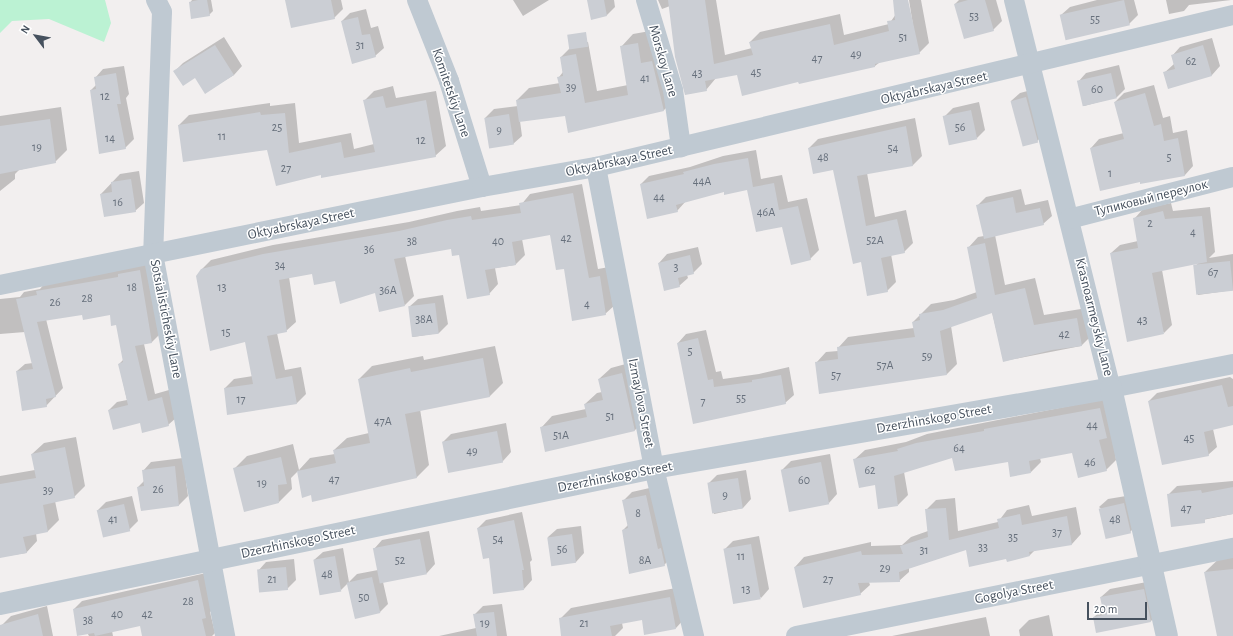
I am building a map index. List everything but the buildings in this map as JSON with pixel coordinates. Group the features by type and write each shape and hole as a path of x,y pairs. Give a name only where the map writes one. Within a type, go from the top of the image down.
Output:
{"street":[{"name":"Sotsialisticheskiy Lane","path":"156,0 162,12 153,254 225,636"},
{"name":"Komitetskiy Lane","path":"417,0 449,81 482,187"},
{"name":"Morskoy Lane","path":"646,0 673,90 681,147"},
{"name":"Krasnoarmeyskiy Lane","path":"1014,0 1111,388 1167,636"},
{"name":"Oktyabrskaya Street","path":"0,285 482,187 596,167 1031,65 1233,15"},
{"name":"Izmaylova Street","path":"596,167 654,468 694,636"},
{"name":"Тупиковый переулок","path":"1069,219 1233,177"},
{"name":"Dzerzhinskogo Street","path":"0,604 654,468 1111,388 1233,364"},
{"name":"Gogolya Street","path":"796,636 1233,548"}],"green space":[{"path":"0,0 105,0 111,23 104,42 49,19 12,21 0,33"}]}
